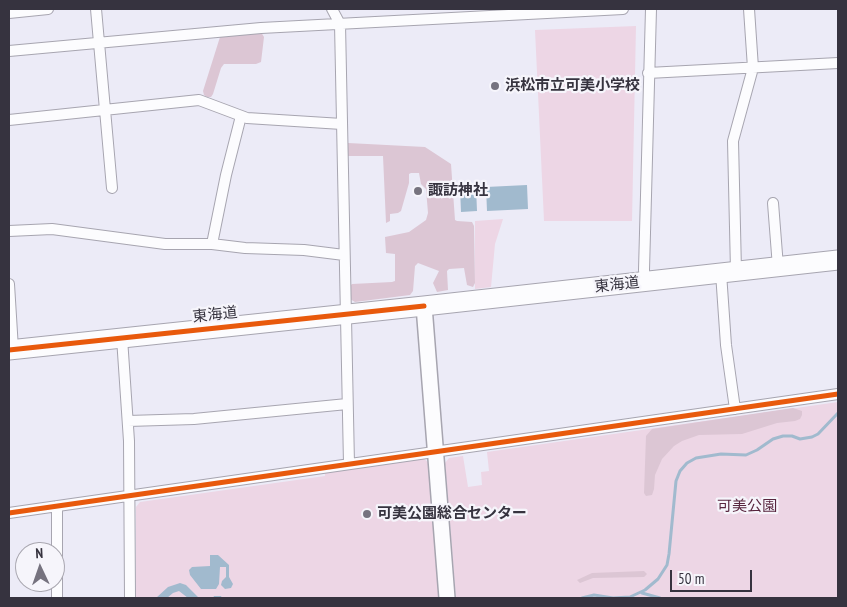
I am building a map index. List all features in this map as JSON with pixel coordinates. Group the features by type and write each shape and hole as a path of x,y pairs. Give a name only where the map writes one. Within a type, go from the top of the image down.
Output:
{"highway":[{"name":"東海道","path":"11,349 838,260"}],"street":[{"path":"9,12 48,9"},
{"path":"96,9 112,188"},
{"path":"332,9 340,24 349,464"},
{"path":"397,9 398,20"},
{"path":"9,52 254,28 623,9"},
{"path":"645,282 648,73 651,9"},
{"path":"735,409 726,345 728,272 733,141 753,68 749,9"},
{"path":"648,73 838,63"},
{"path":"9,120 199,100 246,118 342,124"},
{"path":"212,244 241,116"},
{"path":"773,203 778,267"},
{"path":"9,230 52,229 165,244 212,244 250,248 304,250 344,255"},
{"path":"9,284 11,349"},
{"path":"424,306 446,598"},
{"path":"122,338 128,421 130,598"},
{"path":"9,513 838,394"},
{"path":"128,421 194,419 347,404"},
{"path":"57,506 57,598"}],"green space":[{"path":"636,26 632,221 544,221 535,30"},
{"path":"503,219 495,244 491,287 475,289 475,221"},
{"name":"可美公園","path":"838,402 838,598 456,598 445,463 449,458 463,456 468,487 482,485 481,472 489,471 487,452"},
{"path":"423,458 429,463 440,598 136,598 136,507 140,502 325,476 325,472"}],"shaded area":[{"path":"261,32 264,37 261,62 256,64 224,64 213,94 211,97 204,95 203,91 220,37"},
{"path":"348,143 425,147 451,164 455,220 472,222 474,226 475,283 473,287 467,285 464,268 449,269 447,271 448,290 437,292 433,283 439,271 418,263 415,266 413,291 410,295 355,302 350,299 350,286 352,284 395,281 395,254 386,253 385,237 409,232 426,220 428,213 426,189 421,184 419,173 411,173 409,174 409,183 401,211 390,214 390,221 386,223 383,156 348,156"},
{"path":"793,408 802,411 800,419 777,423 742,434 699,435 682,441 674,446 662,459 655,475 652,495 646,496 644,493 646,436 652,429"},
{"path":"644,571 647,574 644,577 593,578 580,583 577,580 592,573"}],"water":[{"path":"527,185 528,209 487,211 486,187"},
{"path":"476,187 477,211 461,212 460,188"},
{"path":"210,555 218,555 229,565 229,577 233,584 231,588 225,589 221,585 226,577 226,567 220,567 219,584 216,589 201,589 190,575 189,570 192,567 210,566"},
{"path":"180,583 186,585 198,597 213,598 188,598 179,591 167,598 156,598 168,587"},
{"path":"214,596 221,596 222,598 213,598"}],"waterway":[{"path":"582,598 594,595 613,598 630,597 645,590 658,579 667,565 676,481 680,471 687,463 696,458 721,454 746,455 773,439 783,436 792,436 800,439 812,437 818,434 838,413"},
{"path":"642,593 660,598"}],"cycle path":[{"path":"9,350 424,306"},
{"path":"9,513 838,394"}],"place":[{"name":"浜松市立可美小学校","path":"495,86"},
{"name":"諏訪神社","path":"418,191"},
{"name":"可美公園総合センター","path":"367,514"}]}
